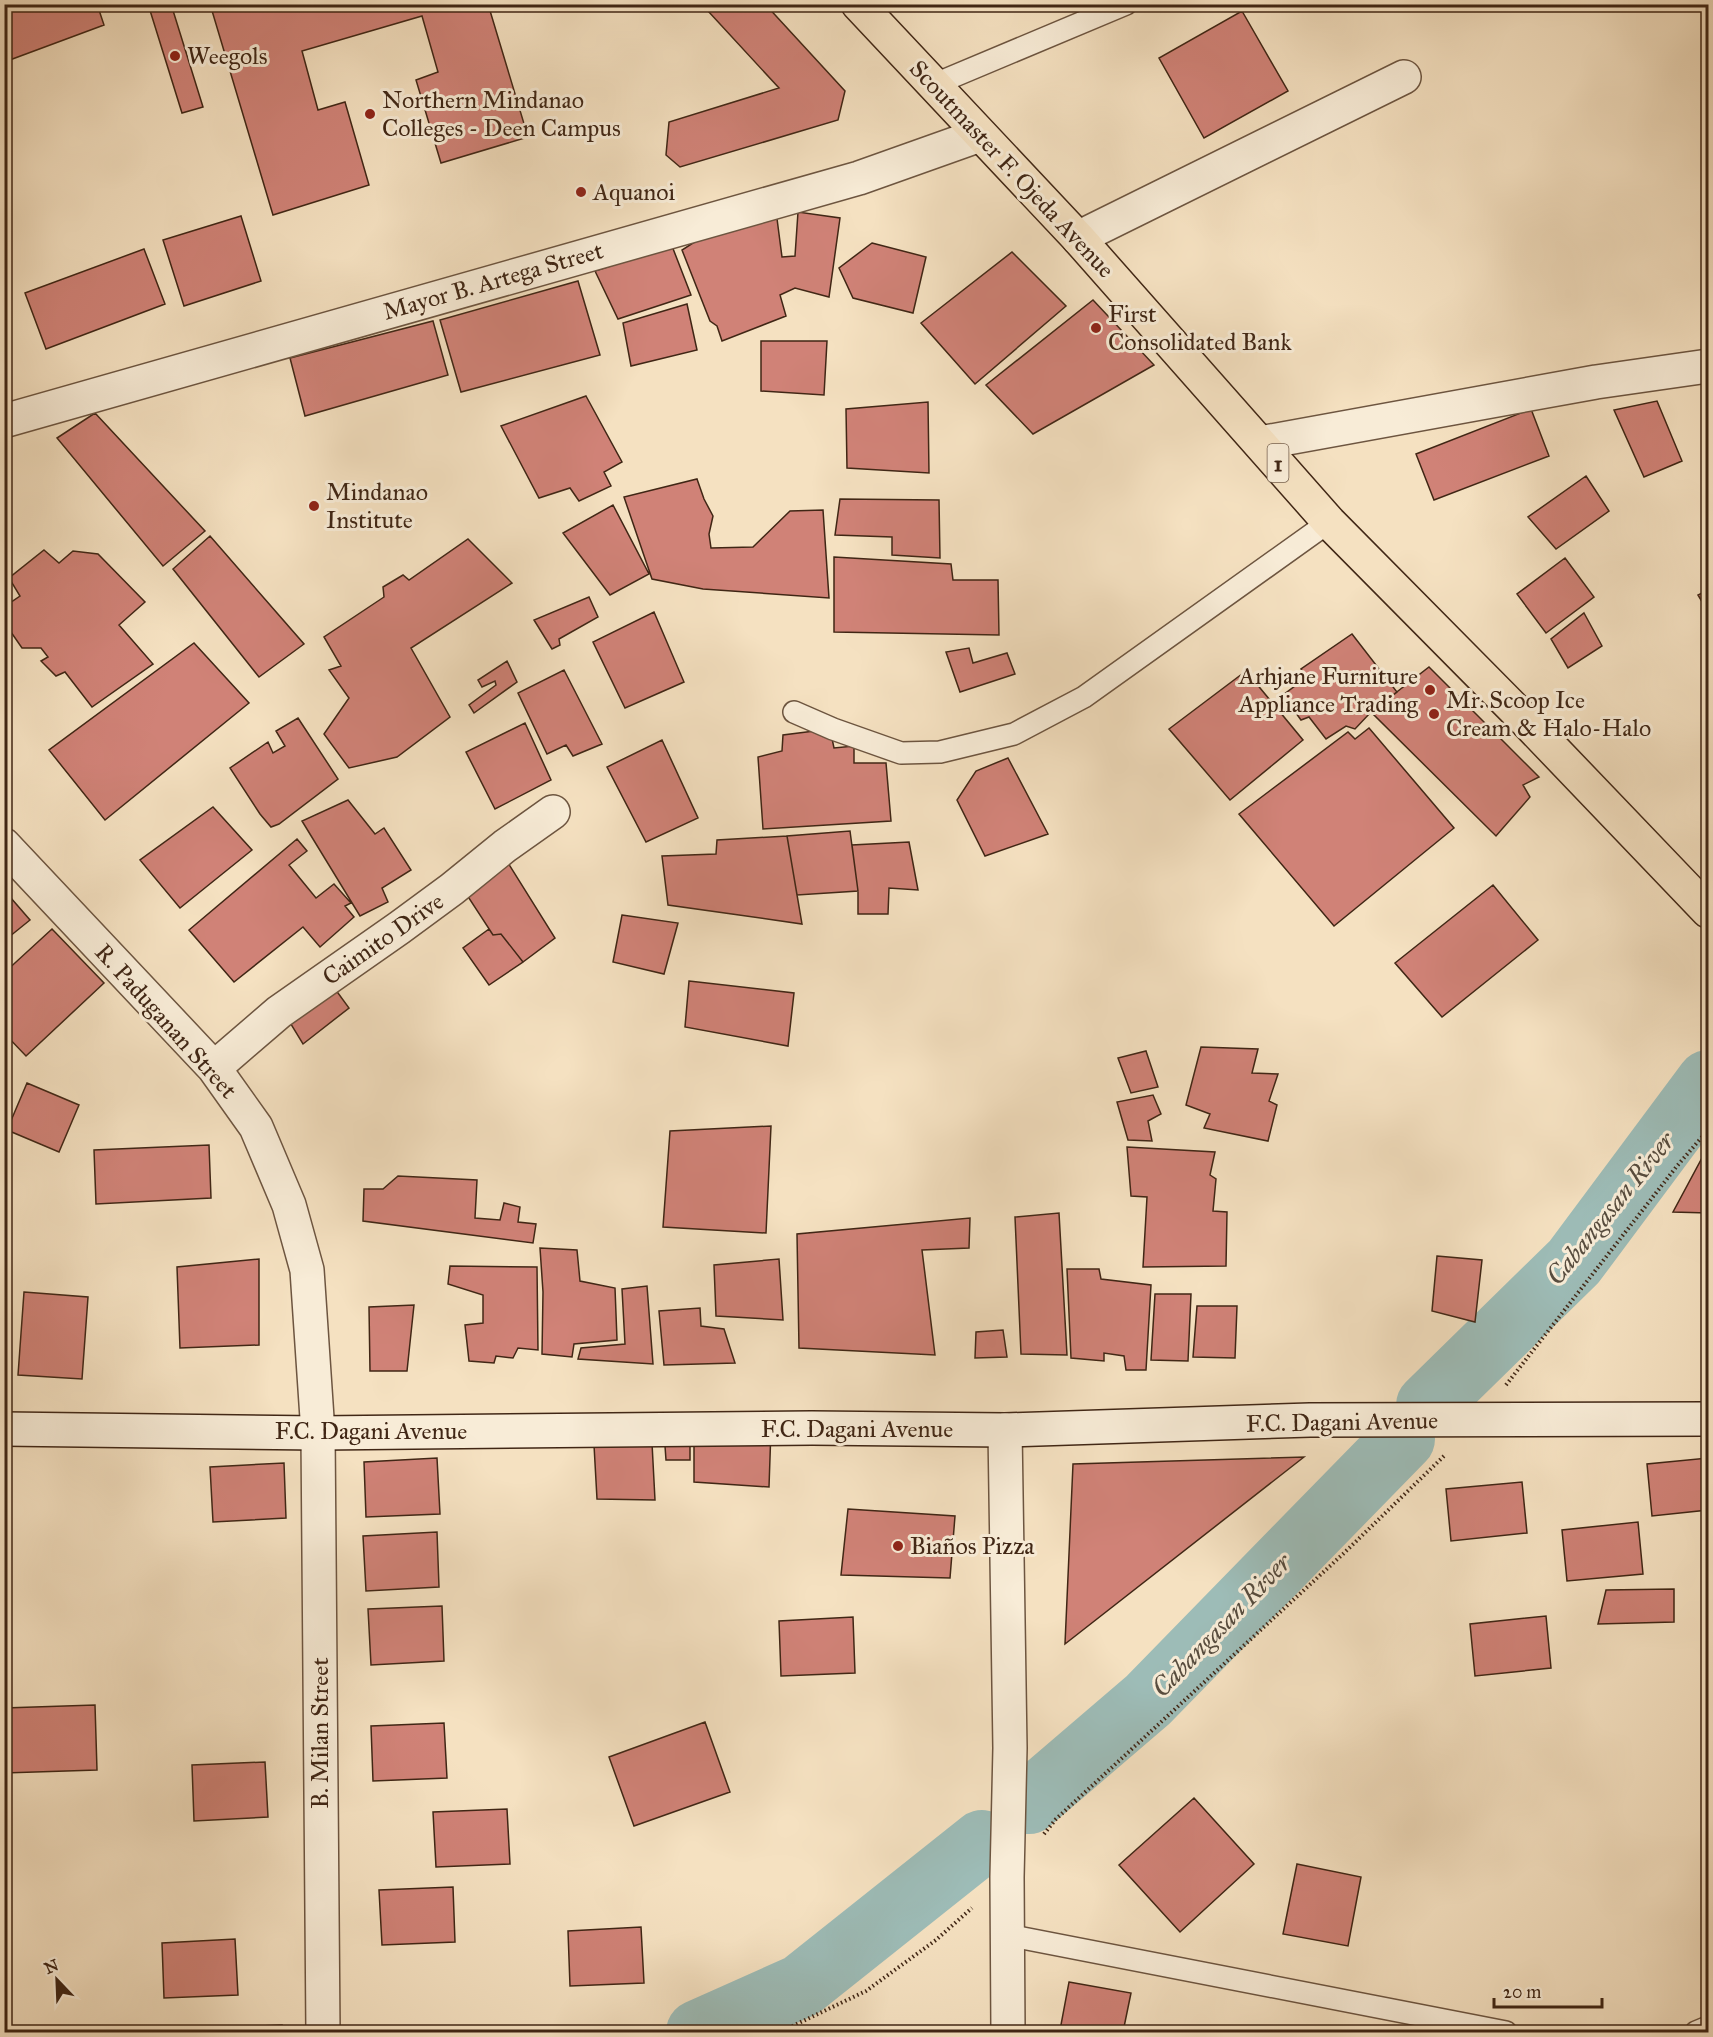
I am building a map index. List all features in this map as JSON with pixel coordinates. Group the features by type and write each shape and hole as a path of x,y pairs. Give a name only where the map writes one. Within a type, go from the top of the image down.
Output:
{"highway":[{"name":"Scoutmaster F. Ojeda Avenue","path":"858,4 1078,238 1329,522 1528,723 1708,911"}],"street":[{"path":"1078,238 1404,77"},
{"name":"Mayor B. Artega Street","path":"4,421 859,178 980,135"},
{"path":"1260,443 1596,382 1708,366"},
{"name":"Caimito Drive","path":"214,1068 279,1012 443,896 505,846 553,812"},
{"name":"R. Paduganan Street","path":"4,845 214,1068 256,1127 289,1204 307,1270 318,1432"},
{"name":"F.C. Dagani Avenue","path":"4,1429 318,1432 812,1428 1005,1430 1310,1420 1708,1419"},
{"path":"1005,1430 1010,1748 1007,1877 1008,2032"},
{"name":"B. Milan Street","path":"318,1432 323,2032"}],"lane":[{"path":"933,85 1126,4"},
{"path":"794,712 833,729 901,753 940,752 1014,734 1084,697 1329,522"},
{"path":"1007,1935 1506,2032"},
{"path":"1696,2032 1708,2027"}],"path":[{"path":"1042,1836 1065,1811 1343,1554 1478,1421 1662,1185 1708,1130"},
{"path":"780,2032 866,1991 936,1940 1007,1877"}],"building":[{"path":"4,4 97,4 104,25 7,61 4,55"},
{"name":"Weegols","path":"148,4 171,4 203,107 182,113"},
{"path":"210,4 488,4 528,137 441,163 416,80 438,72 422,16 302,51 318,110 345,102 369,185 273,215"},
{"path":"723,4 765,4 845,91 838,120 680,167 666,155 669,122 779,88 708,11"},
{"path":"1242,11 1288,91 1204,138 1159,58"},
{"path":"776,211 782,257 795,256 798,212 840,218 829,297 795,288 780,295 786,316 722,341 717,326 710,321 682,250 707,234"},
{"path":"241,216 261,281 184,306 163,240"},
{"path":"872,243 926,257 913,313 853,298 839,268"},
{"path":"672,246 691,295 618,319 595,271"},
{"path":"144,249 165,304 46,349 25,293"},
{"path":"1012,252 1066,306 975,384 921,323"},
{"path":"578,281 600,355 461,392 440,320"},
{"path":"1093,300 1154,365 1033,434 986,385"},
{"path":"687,304 697,350 631,366 623,323"},
{"path":"433,321 448,375 305,416 290,358"},
{"path":"761,341 827,341 824,395 761,391"},
{"path":"586,396 622,462 604,472 611,486 579,501 570,488 539,498 501,426"},
{"path":"1657,401 1682,461 1644,477 1614,410"},
{"path":"928,402 929,473 847,468 846,409"},
{"path":"1531,409 1549,456 1434,500 1416,454"},
{"path":"95,413 205,531 163,566 57,438"},
{"path":"1586,476 1609,511 1556,549 1528,517"},
{"path":"697,479 713,516 709,534 711,548 753,547 790,511 823,510 829,598 703,589 652,579 624,497"},
{"path":"840,499 939,500 940,558 892,555 892,537 835,535"},
{"path":"613,505 649,574 610,595 563,533"},
{"path":"210,536 304,644 259,677 173,569"},
{"path":"468,539 512,583 411,648 450,717 397,757 349,768 324,734 349,698 329,670 341,666 324,637 384,597 383,587 403,575 409,580"},
{"path":"44,550 59,563 73,551 98,554 145,602 119,625 153,664 92,707 65,672 56,676 41,661 48,657 41,648 22,648 4,622 4,607 20,596 9,578"},
{"path":"834,557 951,564 953,580 998,580 999,635 834,632"},
{"path":"1565,558 1594,597 1546,633 1517,594"},
{"path":"1708,590 1708,612 1698,595"},
{"path":"589,597 598,617 559,639 560,645 552,649 534,620"},
{"path":"654,612 684,682 625,708 593,642"},
{"path":"1584,613 1602,646 1568,668 1551,639"},
{"path":"1352,634 1397,692 1371,712 1355,729 1346,726 1326,739 1309,717 1301,720 1283,695 1307,677 1301,669"},
{"path":"194,643 249,703 105,820 49,750"},
{"path":"969,648 973,663 1007,653 1015,674 960,692 946,652"},
{"path":"507,661 517,682 474,713 469,705 496,685 495,681 482,687 478,680"},
{"path":"1429,667 1539,777 1523,785 1530,797 1496,836 1371,712"},
{"path":"564,670 602,744 573,756 566,745 547,754 518,693"},
{"path":"1246,671 1303,740 1230,800 1169,729"},
{"path":"298,718 338,779 279,824 271,827 230,768 268,742 273,753 285,746 276,731"},
{"path":"525,723 551,780 495,809 466,752"},
{"path":"1369,728 1454,828 1334,926 1239,814 1348,732 1355,739"},
{"path":"830,729 834,748 854,746 854,763 886,763 891,821 763,829 758,757 782,751 783,735"},
{"path":"662,740 698,818 646,842 607,767"},
{"path":"1008,758 1048,834 985,856 957,800 976,771"},
{"path":"348,800 375,834 384,828 411,870 382,888 388,902 360,916 302,821"},
{"path":"213,807 252,850 180,908 140,860"},
{"path":"850,831 858,891 797,895 787,836"},
{"path":"787,836 802,924 668,905 662,856 716,854 717,840"},
{"path":"297,839 307,851 289,865 316,898 334,884 351,903 345,906 354,917 320,947 303,927 234,982 189,930"},
{"path":"909,842 918,890 889,888 888,914 858,914 858,891 852,845"},
{"path":"505,858 555,938 523,962 501,934 493,935 463,889"},
{"path":"1493,885 1538,940 1442,1017 1395,963"},
{"path":"4,890 30,920 4,941"},
{"path":"622,915 678,923 664,974 613,962"},
{"path":"52,929 104,983 26,1056 4,1033 4,973"},
{"path":"489,929 493,935 501,934 523,962 489,985 463,948"},
{"path":"689,981 794,993 788,1046 685,1027"},
{"path":"330,982 349,1008 303,1044 286,1016"},
{"path":"1201,1047 1258,1049 1252,1073 1278,1074 1269,1101 1277,1105 1268,1141 1204,1128 1210,1114 1186,1105"},
{"path":"1146,1051 1158,1087 1131,1093 1118,1058"},
{"path":"27,1083 79,1105 59,1152 7,1130"},
{"path":"1153,1095 1161,1114 1148,1121 1152,1141 1128,1140 1117,1102"},
{"path":"771,1126 766,1233 663,1227 670,1131"},
{"path":"209,1145 211,1198 96,1204 94,1150"},
{"path":"1127,1147 1215,1152 1210,1175 1216,1179 1213,1211 1227,1212 1226,1266 1143,1267 1147,1197 1131,1196"},
{"path":"1702,1158 1708,1163 1708,1213 1673,1212"},
{"path":"398,1176 477,1180 475,1218 500,1220 504,1203 520,1207 518,1222 536,1224 533,1243 363,1221 364,1189 383,1189"},
{"path":"1059,1213 1067,1355 1021,1354 1015,1217"},
{"path":"970,1218 969,1248 922,1250 935,1355 799,1348 797,1234"},
{"path":"540,1248 577,1250 580,1281 615,1288 617,1340 574,1344 572,1357 542,1354 543,1292"},
{"path":"1437,1256 1482,1260 1475,1322 1432,1311"},
{"path":"259,1259 259,1345 180,1348 177,1267"},
{"path":"779,1259 783,1320 716,1316 714,1265"},
{"path":"450,1266 537,1267 538,1350 518,1348 513,1358 496,1356 494,1363 469,1361 465,1325 483,1323 483,1295 448,1284"},
{"path":"1067,1269 1099,1269 1101,1279 1151,1285 1146,1370 1126,1370 1124,1356 1104,1353 1104,1361 1071,1358"},
{"path":"647,1286 653,1364 578,1359 581,1348 625,1344 622,1289"},
{"path":"24,1292 88,1297 82,1379 18,1375"},
{"path":"1155,1294 1191,1294 1188,1361 1151,1360"},
{"path":"414,1305 407,1371 370,1371 369,1307"},
{"path":"1197,1306 1237,1306 1235,1358 1193,1357"},
{"path":"700,1308 701,1326 724,1329 735,1363 664,1365 659,1311"},
{"path":"1003,1330 1007,1357 975,1358 976,1332"},
{"path":"771,1429 769,1487 694,1482 694,1431"},
{"path":"664,1432 690,1432 690,1460 666,1460"},
{"path":"652,1443 655,1500 597,1499 594,1445"},
{"path":"1304,1457 1065,1644 1073,1464"},
{"path":"437,1458 440,1514 366,1517 364,1462"},
{"path":"1708,1458 1708,1510 1652,1516 1647,1464"},
{"path":"284,1463 286,1518 213,1522 210,1467"},
{"path":"1522,1482 1527,1533 1451,1541 1446,1489"},
{"name":"Biaños Pizza","path":"848,1509 955,1516 950,1578 841,1575"},
{"path":"1638,1522 1643,1574 1567,1581 1562,1530"},
{"path":"437,1532 439,1587 366,1591 363,1536"},
{"path":"1674,1589 1674,1622 1598,1624 1606,1590"},
{"path":"442,1606 444,1661 371,1665 368,1609"},
{"path":"1546,1616 1551,1668 1475,1676 1470,1624"},
{"path":"853,1617 855,1673 781,1676 779,1621"},
{"path":"95,1705 97,1770 4,1773 4,1708"},
{"path":"705,1722 730,1792 634,1826 609,1757"},
{"path":"444,1723 447,1778 373,1781 371,1726"},
{"path":"265,1762 268,1817 194,1821 192,1765"},
{"path":"1194,1798 1254,1864 1180,1932 1119,1865"},
{"path":"507,1809 510,1864 436,1867 433,1812"},
{"path":"1297,1864 1361,1877 1348,1946 1283,1934"},
{"path":"453,1887 455,1942 382,1945 379,1890"},
{"path":"641,1927 644,1983 570,1986 568,1931"},
{"path":"235,1939 238,1995 164,1998 162,1943"},
{"path":"1069,1982 1131,1993 1123,2032 1060,2030"},
{"path":"282,2025 282,2032 208,2032 208,2028"}],"waterway":[{"name":"Cabangasan River","path":"1428,1405 1574,1262 1708,1082"},
{"name":"Cabangasan River","path":"1029,1802 1148,1700 1403,1439"},
{"name":"Cabangasan River","path":"698,2032 801,1986 982,1842"}],"place":[{"name":"Weegols","path":"175,56"},
{"name":"Northern Mindanao Colleges - Deen Campus","path":"370,114"},
{"name":"Aquanoi","path":"581,192"},
{"name":"First Consolidated Bank","path":"1096,328"},
{"name":"Mindanao Institute","path":"314,506"},
{"name":"Arhjane Furniture Appliance Trading","path":"1430,690"},
{"name":"Mr. Scoop Ice Cream & Halo-Halo","path":"1434,714"},
{"name":"Biaños Pizza","path":"898,1546"}]}
